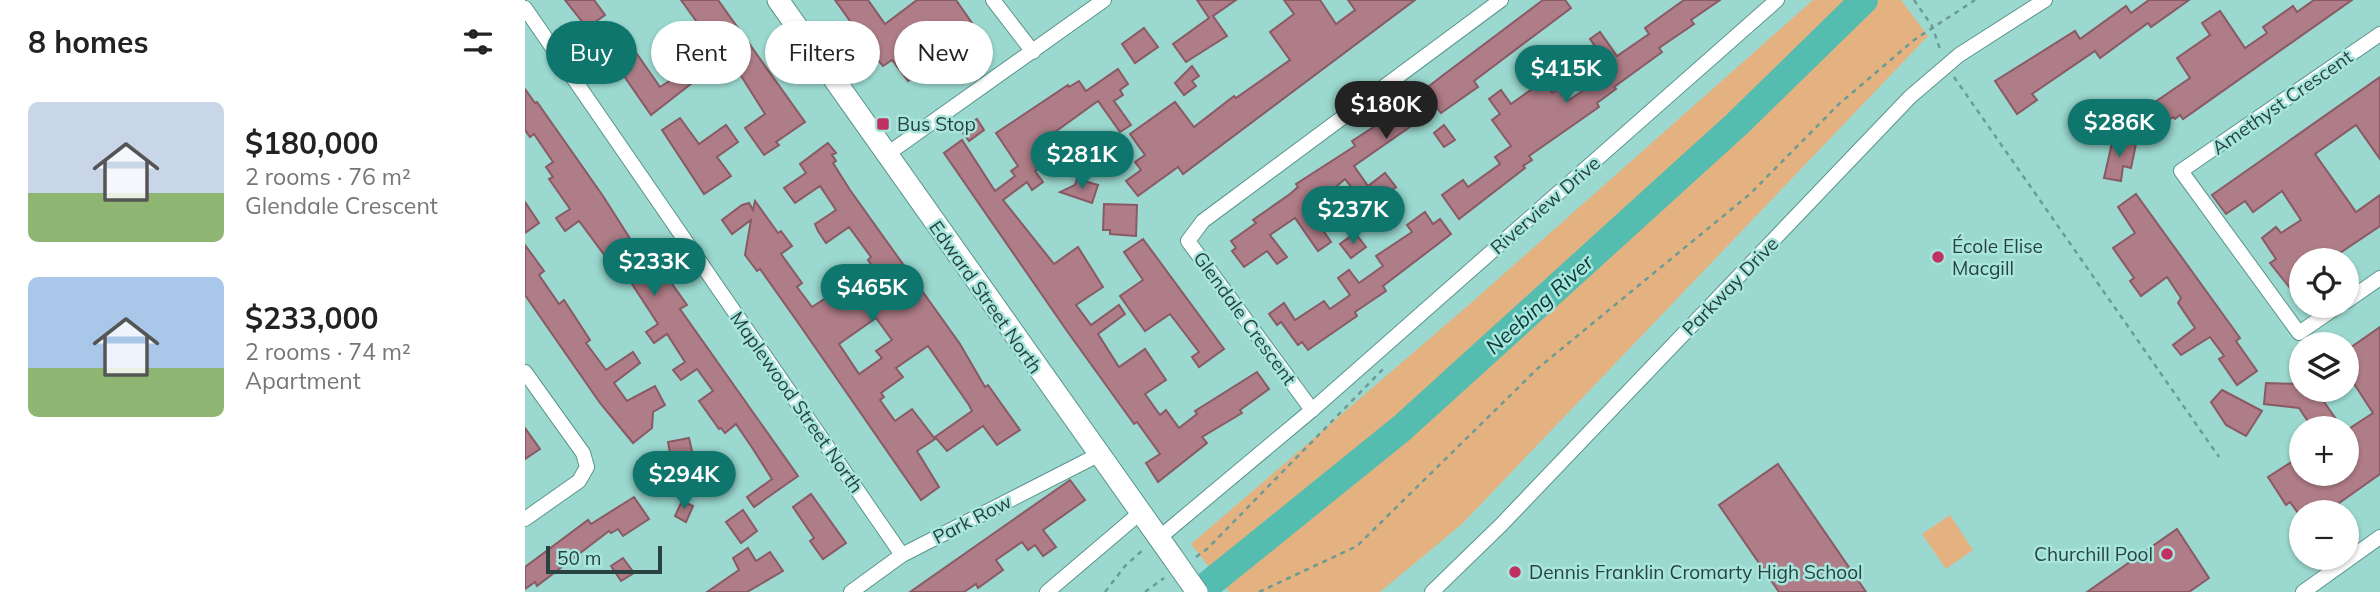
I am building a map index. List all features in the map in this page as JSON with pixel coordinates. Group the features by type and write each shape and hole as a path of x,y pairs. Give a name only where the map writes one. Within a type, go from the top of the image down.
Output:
{"main road":[{"name":"Edward Street North","path":"779,0 1098,455 1172,552 1196,592"}],"street":[{"path":"993,0 1033,51"},
{"path":"886,155 1104,0"},
{"name":"Glendale Crescent","path":"1312,410 1188,241 1203,221 1501,0"},
{"name":"Riverview Drive","path":"1172,552 1312,410 1777,0"},
{"name":"Parkway Drive","path":"1432,592 1501,525 1910,97 1946,65 2045,0"},
{"name":"Maplewood Street North","path":"525,8 902,555"},
{"name":"Amethyst Crescent","path":"2321,318 2299,333 2181,171 2380,34"},
{"path":"2359,293 2380,278"},
{"path":"525,372 583,453 587,467 579,481 525,519"},
{"name":"Park Row","path":"851,592 902,555 1098,455"},
{"path":"1047,592 1140,513"},
{"path":"2303,592 2380,537"}],"path":[{"path":"1914,0 1932,26 1946,65 2219,457"},
{"path":"1259,592 1357,546 1537,369 1750,194 1839,104 1932,26 1975,0"},
{"path":"1105,592 1125,566 1172,552 1207,550 1395,357"},
{"path":"1145,592 1165,578"}],"shaded area":[{"path":"1813,0 1901,0 1928,36 1462,524 1380,592 1229,592 1191,544 1472,302"},
{"path":"1950,515 1973,550 1946,569 1922,534"}],"building":[{"path":"565,0 594,0 605,15 597,21 582,21"},
{"path":"681,0 718,0 733,21 696,21"},
{"path":"835,0 868,0 885,24 917,0 956,0 971,21 894,21 894,63 892,60 883,66 880,62 880,21 850,21"},
{"path":"1197,0 1236,0 1213,16 1227,36 1186,62 1173,44 1209,18"},
{"path":"1284,0 1320,0 1336,24 1355,10 1348,0 1415,0 1183,174 1178,167 1138,196 1126,181 1141,170 1135,162 1145,155 1130,134 1175,102 1194,127 1234,96 1236,98 1290,60 1270,32 1294,14"},
{"path":"1543,0 1565,0 1571,8 1474,81 1478,87 1441,113 1437,108 1354,166 1368,186 1385,173 1396,187 1368,209 1345,179 1309,210 1331,242 1318,251 1295,218 1270,235 1287,257 1277,264 1267,251 1244,267 1232,251 1236,248 1231,241 1256,223 1253,220 1290,194 1298,187 1296,184 1355,146 1352,141 1426,93 1424,90"},
{"path":"1684,0 1720,0 1691,20 1694,24 1659,48 1662,52 1614,87 1616,89 1597,103 1599,107 1529,156 1532,160 1523,166 1525,168 1459,219 1442,195 1463,180 1468,187 1500,164 1495,157 1511,146 1492,120 1500,114 1489,99 1501,90 1511,104 1543,81 1552,93 1560,87 1569,100 1591,85 1585,77 1606,62 1590,39 1600,32 1617,56 1649,34 1645,28"},
{"path":"2149,0 2189,0 2151,27 2148,23 2100,58 2095,51 2032,94 2037,100 2017,114 1995,81 2075,31 2080,39 2126,6 2131,13"},
{"path":"2314,0 2352,0 2183,119 2180,115 2175,119 2173,117 2139,142 2122,118 2133,110 2136,115 2190,78 2177,58 2210,35 2202,23 2220,11 2245,48 2267,33 2263,27 2293,6 2297,12"},
{"path":"1144,28 1158,47 1135,63 1122,44"},
{"path":"751,46 765,66 765,84 778,84 805,122 776,142 779,145 764,155 745,128 765,114 746,84 751,84"},
{"path":"637,54 651,74 651,84 658,84 660,87 665,84 691,84 651,115 630,84 637,84"},
{"path":"1192,66 1199,76 1192,81 1196,86 1184,95 1175,83"},
{"path":"1118,69 1128,84 1120,90 1123,95 1114,101 1131,125 1120,132 1098,101 1055,132 1067,149 1035,171 1043,182 1032,190 1027,182 1003,200 1054,264 1078,247 1103,287 1076,305 1091,325 1119,305 1125,314 1098,334 1119,367 1145,349 1166,380 1145,394 1160,415 1166,410 1179,428 1197,414 1195,411 1257,372 1269,389 1240,410 1242,413 1202,437 1207,443 1158,482 1146,463 1160,454 1137,422 1134,424 1067,331 944,153 962,140 995,191 1015,176 1011,171 1018,166 996,133 1068,85 1069,87 1079,81 1086,91"},
{"path":"2380,77 2380,159 2356,125 2315,154 2356,212 2380,195 2380,226 2347,248 2289,248 2289,287 2270,263 2276,259 2262,238 2276,227 2281,233 2301,220 2282,191 2253,212 2245,201 2226,214 2212,195"},
{"path":"525,89 603,196 643,259 650,254 687,305 680,309 798,476 754,507 747,497 772,479 736,424 725,433 719,429 699,401 713,391 697,369 681,380 673,370 685,362 667,334 654,343 646,332 658,324 619,264 614,268 579,221 565,231 556,218 570,209 549,179 553,177 546,167 553,162 534,134 530,137 525,130"},
{"path":"680,118 699,144 726,125 738,142 717,157 731,176 704,194 662,130"},
{"path":"977,119 984,130 969,141 961,130"},
{"path":"1444,125 1455,140 1444,147 1434,133"},
{"path":"2113,139 2136,144 2131,168 2123,166 2121,181 2104,178"},
{"path":"828,143 836,153 832,155 836,161 833,163 850,190 960,344 985,387 988,385 1020,430 997,445 983,426 947,451 935,437 972,411 969,405 928,346 896,368 903,377 881,393 884,397 880,400 895,421 912,409 935,439 917,451 939,487 921,500 760,269 757,271 745,255 751,220 732,234 722,220 742,205 749,203 753,210 755,201 778,233 781,231 792,246 781,254 802,283 797,287 812,307 873,267 868,260 871,257 849,227 826,243 818,231 815,224 836,210 820,186 795,203 784,188 806,173 800,164","holes":["876,318 892,340 876,351 882,358 859,374 839,344"]},
{"path":"1077,179 1098,185 1092,203 1060,192 1075,185"},
{"path":"2136,194 2240,338 2236,341 2257,371 2237,385 2219,359 2224,356 2210,337 2181,355 2173,345 2195,328 2178,303 2181,298 2167,277 2141,296 2130,281 2134,278 2113,248 2135,233 2118,207"},
{"path":"525,202 539,223 525,233"},
{"path":"1104,204 1137,205 1136,236 1110,234 1110,230 1103,230"},
{"path":"1425,212 1433,224 1440,219 1451,234 1383,286 1386,291 1355,312 1357,316 1308,350 1302,342 1298,345 1281,322 1277,325 1269,314 1284,303 1295,320 1324,301 1330,309 1350,295 1338,278 1349,270 1359,283 1383,266 1376,256 1412,232 1407,225"},
{"path":"1355,233 1366,247 1351,258 1340,244"},
{"path":"1143,239 1224,349 1199,367 1192,357 1199,352 1170,314 1145,331 1120,296 1143,280 1124,252"},
{"path":"525,245 544,271 539,275 559,304 564,300 590,340 586,343 606,370 633,352 640,363 614,383 627,401 655,386 665,405 653,412 652,428 633,443 600,403 525,295"},
{"path":"2380,327 2380,474 2343,500 2289,500 2286,505 2268,477 2289,464 2289,486 2359,486 2359,422 2373,413 2359,391 2359,342"},
{"path":"2266,383 2289,384 2289,402 2324,402 2334,416 2304,416 2299,408 2264,404"},
{"path":"2222,390 2262,411 2246,436 2226,425 2211,402"},
{"path":"525,428 540,449 525,459"},
{"path":"689,438 694,460 672,464 668,442"},
{"path":"637,462 662,465 660,484 636,479"},
{"path":"1778,464 1866,592 1779,592 1719,505"},
{"path":"1070,480 1085,500 1043,530 1056,547 1043,556 1035,545 1028,550 1022,542 996,560 1003,570 978,588 976,584 964,592 910,592"},
{"path":"811,494 846,543 823,559 810,541 814,538 793,507"},
{"path":"634,497 649,519 623,536 618,529 611,533 609,531 537,586 535,582 525,589 525,567 588,520 591,524"},
{"path":"682,501 693,506 686,522 675,516"},
{"path":"743,510 757,531 741,543 726,522"},
{"name":"Churchill Pool","path":"2177,529 2209,578 2189,592 2087,592"},
{"path":"748,548 756,561 770,552 783,571 747,592 707,592 739,570 733,558"},
{"path":"623,558 634,573 621,581 611,566"}],"waterway":[{"name":"Neebing River","path":"1199,592 1402,428 1737,124 1864,0"}],"place":[{"name":"Bus Stop","path":"883,124"},
{"name":"École Elise Macgill","path":"1938,257"},
{"name":"Churchill Pool","path":"2167,554"},
{"name":"Dennis Franklin Cromarty High School","path":"1515,572"}]}
